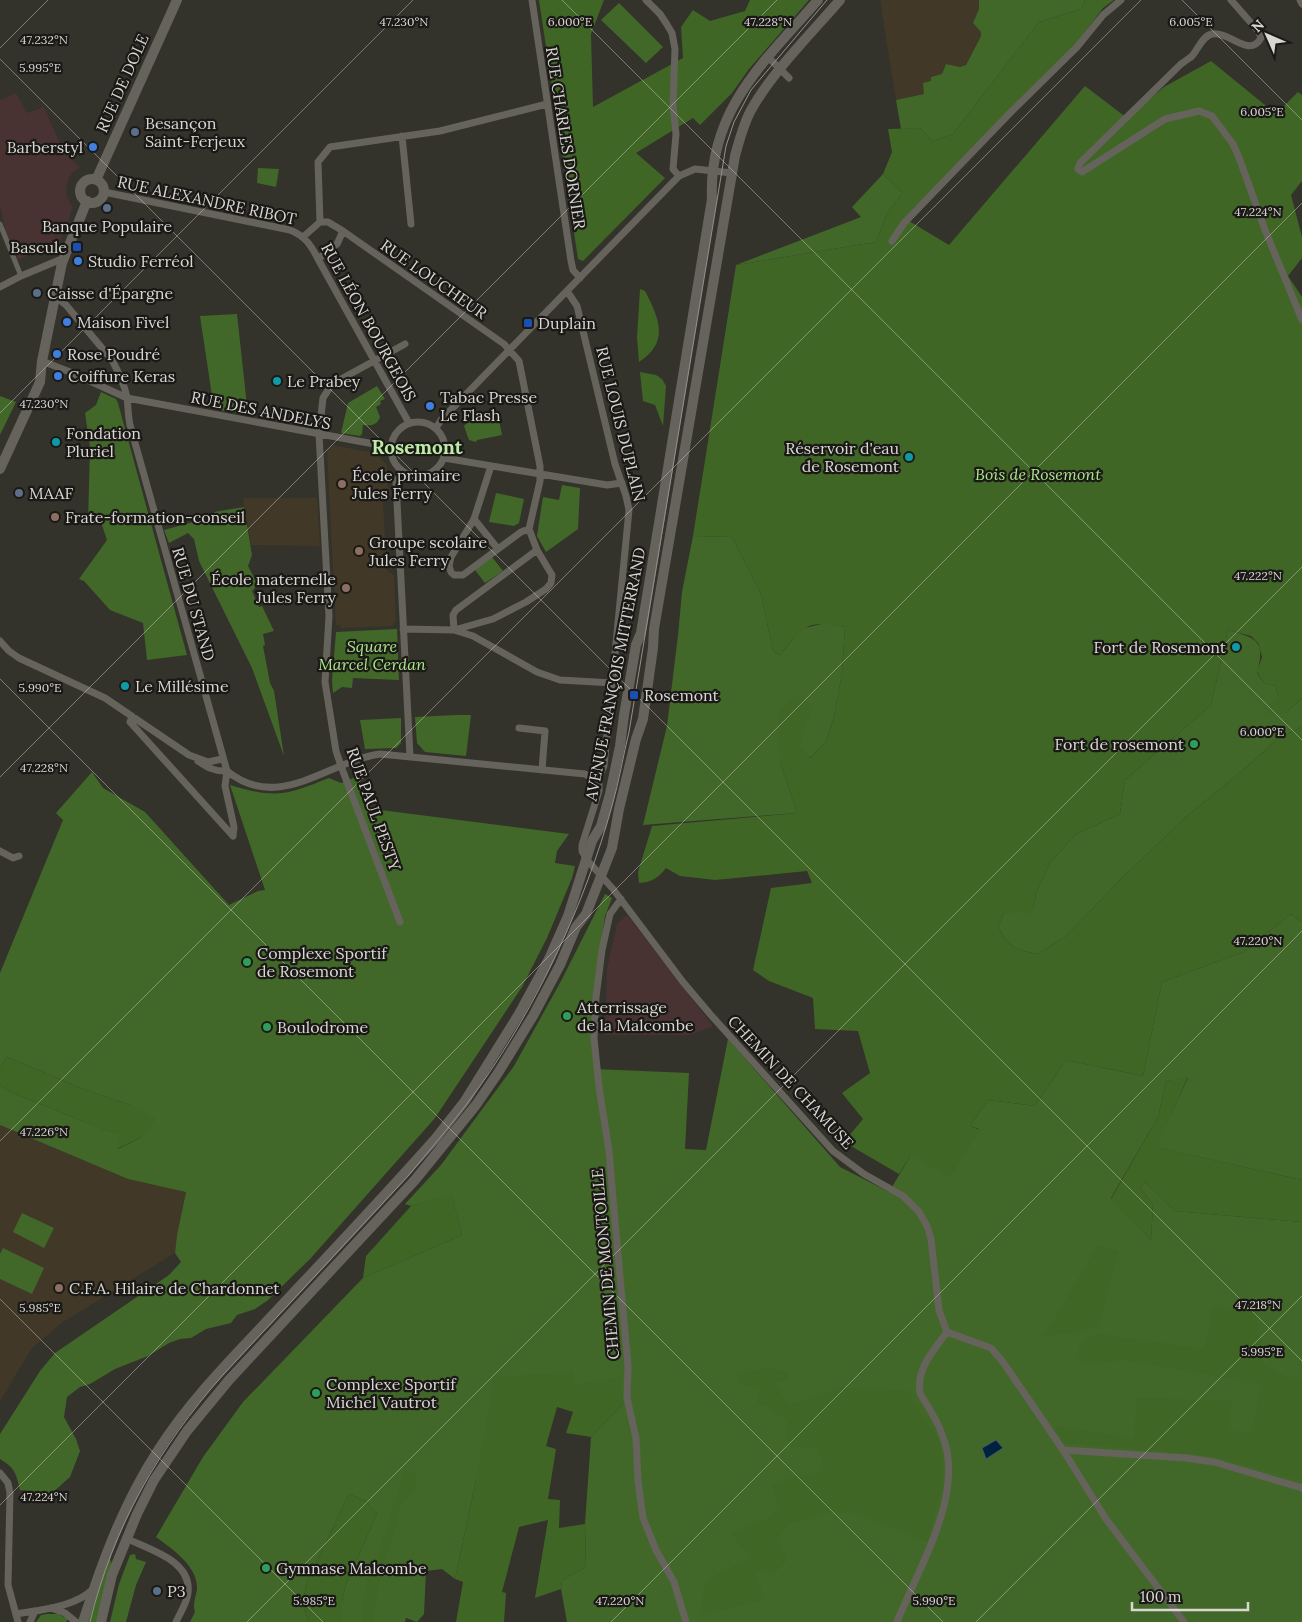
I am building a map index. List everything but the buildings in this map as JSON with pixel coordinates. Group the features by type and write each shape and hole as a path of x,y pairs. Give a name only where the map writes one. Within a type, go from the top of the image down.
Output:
{"main road":[{"name":"RUE DE DOLE","path":"96,180 177,0"},
{"name":"AVENUE FRANÇOIS MITTERRAND","path":"83,1622 110,1543 125,1508 157,1451 185,1412 219,1372 436,1138 469,1094 519,1014 549,959 568,916 592,841 600,826 610,794 620,746 636,645 641,633 712,198 712,170 724,124 733,104 747,82 818,0"},
{"name":"AVENUE FRANÇOIS MITTERRAND","path":"101,1622 112,1575 126,1538 154,1480 182,1438 228,1380 415,1180 476,1105 533,1016 560,964 576,927 586,914 612,848 623,792 643,719 654,628 735,156 744,125 761,94 780,68 840,0"},
{"path":"92,179 102,184 104,192 98,201 87,201 81,194 81,188 85,181 92,179"},
{"path":"0,456 33,386 42,361 64,258 87,201"},
{"path":"0,469 38,388 42,375 42,361"}],"street":[{"name":"RUE CHARLES DORNIER","path":"532,0 571,261 573,270 580,278"},
{"path":"646,0 666,23 672,33 675,48 673,105 676,134 673,169 679,176"},
{"path":"892,241 904,223 1009,114 1077,47 1103,15 1121,0"},
{"path":"1231,0 1259,32 1261,38 1259,42 1255,46 1248,47 1219,34 1213,34 1205,38 1192,56 1176,69 1093,150 1080,163 1078,169 1082,172 1165,119 1200,111 1212,116 1233,144 1265,230 1302,320"},
{"path":"1300,0 1302,4"},
{"path":"768,57 789,78"},
{"path":"303,237 320,222 318,162 319,158 330,147 440,131 547,104"},
{"path":"402,136 411,224"},
{"path":"436,428 441,420 679,176 695,170 732,173"},
{"name":"RUE ALEXANDRE RIBOT","path":"104,192 290,230 303,237"},
{"name":"RUE LOUCHEUR","path":"320,222 330,222 510,350"},
{"path":"0,224 20,276"},
{"path":"318,258 337,244 343,231"},
{"name":"RUE LÉON BOURGEOIS","path":"303,237 309,242 409,423"},
{"path":"0,287 20,276 64,258"},
{"name":"RUE LOUIS DUPLAIN","path":"567,291 577,306 628,510 604,766 597,781 599,791 582,845 582,851 587,860"},
{"name":"RUE DU STAND","path":"55,296 66,306 112,360 118,370 127,398 130,425 226,771 225,786 234,828 233,836 130,722 132,716"},
{"name":"RUE PAUL PESTY","path":"400,922 336,750 325,682 328,616 319,434 323,398 332,384 405,344"},
{"path":"454,630 493,619 526,602 546,589 551,583 552,575 537,550 529,529 541,475 518,361 510,350"},
{"name":"RUE DES ANDELYS","path":"42,361 127,398 390,447"},
{"path":"423,422 436,428 442,436 444,443 444,458 435,470 421,476 412,476 402,472 393,461 390,447 396,432 409,423 423,422"},
{"path":"444,458 607,485 622,483"},
{"path":"491,466 474,519 451,557 451,572 454,575 463,575 521,532 529,529"},
{"path":"402,472 396,482 410,756"},
{"path":"474,519 498,549"},
{"path":"454,630 453,615 456,610 537,550"},
{"path":"403,629 454,630 473,636 537,672 560,680 613,683"},
{"path":"0,641 19,658 98,694 208,768 226,771 247,784 262,787 285,787 304,782 365,756 380,754 585,774 597,781"},
{"path":"519,728 545,731 542,770"},
{"path":"189,755 208,762 222,759"},
{"path":"0,852 13,858 19,856"},
{"name":"CHEMIN DE CHAMUSE","path":"587,860 621,900 683,982 833,1151 864,1174 903,1196 919,1212 927,1226 931,1239 939,1310 947,1332"},
{"name":"CHEMIN DE MONTOILLE","path":"621,900 610,914 602,950 596,997 594,1038 608,1151 627,1356 627,1398 636,1438 638,1481 643,1518 656,1550 674,1582 686,1622"},
{"path":"897,1622 908,1594 929,1552 942,1516 948,1472 947,1450 939,1426 920,1393 919,1387 926,1361 947,1332 991,1348 1003,1362 1063,1450 1106,1519 1184,1622"},
{"path":"1063,1450 1186,1458 1214,1462 1302,1488"},
{"path":"0,1473 8,1484 10,1493 8,1585 18,1622"},
{"path":"126,1538 174,1561 183,1571 187,1580 187,1600 176,1622"},
{"path":"16,1614 50,1608 80,1599 94,1589"},
{"path":"50,1608 65,1613 76,1622"},
{"path":"30,1622 35,1611"}],"shaded area":[{"path":"880,0 979,0 979,9 973,23 981,32 981,36 966,65 960,67 946,64 942,74 931,77 931,81 924,94 896,100"},
{"path":"16,93 27,113 44,107 63,150 80,168 73,172 68,180 67,197 73,208 60,242 18,260 6,234 0,206 0,100"},
{"name":"Groupe scolaire Jules Ferry","path":"332,445 375,453 387,465 389,497 383,502 387,571 394,575 396,621 392,626 341,628 341,625 336,625 327,451"},
{"path":"243,498 317,498 320,546 251,545"},
{"path":"627,915 713,1026 691,1035 605,1035 607,969 617,924"},
{"name":"C.F.A. Hilaire de Chardonnet","path":"0,1125 128,1179 186,1191 175,1253 63,1322 32,1348 0,1401"}],"green space":[{"path":"539,0 604,0 591,34 593,107 683,58 681,27 693,10 710,21 745,11 750,0 809,0 749,69 732,93 700,125 693,118 636,153 665,178 583,261 578,259"},
{"path":"979,0 1085,0 1081,9 1039,22 953,134 932,141 920,128 901,129 896,100 924,94 923,83 931,81 931,77 942,74 946,64 960,67 966,65 981,36 981,32 973,23 979,9"},
{"name":"Bois de Rosemont","path":"1085,0 1114,0 1103,8 1075,45 904,218 949,245 1085,86 1127,118 1164,87 1211,61 1276,114 1298,92 1302,95 1302,181 1291,195 1302,237 1302,258 1288,276 1302,297 1302,698 1286,713 1265,715 1278,697 1276,686 1264,683 1257,672 1262,657 1258,643 1251,636 1228,630 1211,705 1125,780 1120,814 1076,834 1049,864 1036,894 1033,909 1029,914 1020,912 1004,913 998,926 1005,939 1013,946 1023,951 1037,954 1065,937 1123,877 1187,816 1248,766 1278,738 1302,727 1302,922 1291,914 1244,952 1162,982 1143,1076 1066,1060 1035,1106 988,1100 970,1126 980,1130 950,1178 911,1155 899,1174 844,1142 863,1119 842,1093 870,1073 858,1031 815,1029 813,998 769,981 753,970 771,888 812,883 807,871 715,880 680,876 666,868 654,879 639,883 638,872 652,826 797,813 780,762 778,712 796,696 813,705 799,747 810,758 825,743 834,717 842,673 845,627 822,624 813,625 800,632 780,655 773,651 761,594 732,537 693,536 736,265 876,242 887,213 903,193 883,174 892,152 888,129 920,128 932,141 953,134 1039,22 1081,9"},
{"path":"619,3 663,47 646,63 601,20"},
{"path":"258,168 279,169 276,187 257,183"},
{"path":"883,174 903,193 887,213 876,242 736,265 861,217 852,207"},
{"path":"640,289 645,291 650,301 659,329 655,346 639,362 637,337"},
{"path":"237,314 248,415 214,409 200,316"},
{"path":"640,372 656,375 662,379 666,386 663,426 655,405 643,401"},
{"path":"377,386 385,399 380,401 381,404 376,407 380,417 377,422 372,425 363,425 360,436 341,433 348,403"},
{"path":"101,392 116,399 118,403 187,655 147,660 143,623 110,610 84,581 79,579 107,540 100,519 95,519 88,523 90,447 85,413 96,405"},
{"path":"0,396 16,402 0,435"},
{"path":"491,412 500,412 499,420 502,435 477,440 476,442 469,440 464,426 468,422 461,414 471,422"},
{"path":"562,485 580,488 578,529 546,552 537,536 543,497 559,500"},
{"path":"496,493 524,499 519,523 514,526 489,522"},
{"path":"244,507 252,555 248,566 257,583 252,591 259,607 262,606 274,631 263,634 265,645 263,646 270,683 274,691 284,756 252,668 199,561 194,539 188,533 169,543 164,530 215,516 214,512"},
{"path":"693,536 732,537 761,594 773,651 780,655 801,629 825,623 845,627 842,673 834,717 825,743 810,758 798,747 780,762 797,813 643,825 667,726 682,592"},
{"path":"492,557 503,571 485,583 475,570"},
{"name":"Square Marcel Cerdan","path":"397,629 399,680 353,678 352,688 342,687 333,693 332,680 336,632"},
{"path":"1228,630 1246,635 1256,642 1260,653 1257,673 1264,683 1276,686 1278,697 1286,713 1302,698 1302,727 1278,738 1248,766 1187,816 1123,877 1065,937 1037,954 1023,951 1013,946 1005,939 998,926 1004,913 1033,909 1036,894 1049,864 1076,834 1120,814 1125,780 1211,705"},
{"path":"471,715 466,756 425,752 417,743 415,717"},
{"path":"401,718 401,743 396,748 365,749 360,720"},
{"name":"Complexe Sportif de Rosemont","path":"92,772 103,788 145,812 229,905 258,891 265,890 230,785 259,792 281,793 329,778 341,783 356,777 365,808 569,834 557,851 555,863 575,866 572,878 547,938 522,987 435,1118 310,1259 268,1300 255,1309 237,1315 231,1323 206,1329 191,1338 169,1343 148,1356 115,1369 90,1384 80,1387 67,1397 64,1417 80,1451 70,1477 51,1494 20,1490 14,1472 9,1465 0,1459 0,1434 40,1371 55,1353 169,1275 181,1262 175,1253 186,1192 128,1179 0,1125 0,1085 10,1092 121,1135 118,1149 142,1137 130,1105 83,1089 7,1057 0,1068 0,973 63,820 56,813"},
{"path":"605,894 612,898 605,916 593,997 595,1069 689,1073 685,1149 706,1150 728,1039 840,1167 889,1192 911,1155 979,1129 970,1126 988,1100 1035,1106 1066,1060 1143,1076 1162,982 1244,952 1291,914 1302,922 1302,1180 1155,1147 1188,1078 1166,1081 1158,1117 1111,1198 1151,1240 1153,1204 1140,1188 1145,1182 1175,1211 1302,1222 1302,1622 567,1622 561,1589 562,1580 586,1567 585,1524 591,1437 623,1404 572,1385 573,1372 476,1480 455,1579 442,1569 426,1571 424,1614 417,1622 406,1618 405,1622 342,1622 342,1601 347,1581 377,1514 366,1501 349,1494 307,1582 302,1604 309,1622 190,1622 195,1612 194,1603 197,1589 193,1573 183,1559 156,1537 203,1457 243,1402 363,1278 462,1235 452,1195 411,1206 405,1204 441,1165 514,1066 561,981"},
{"path":"7,1057 83,1089 130,1105 156,1119 142,1137 117,1149 120,1135 10,1092 0,1085 0,1068"},
{"path":"1188,1077 1156,1147 1302,1180 1302,1222 1175,1211 1145,1182 1140,1188 1153,1204 1151,1240 1111,1199 1158,1117 1166,1081"},
{"path":"452,1194 462,1235 363,1278 366,1256 411,1206"},
{"path":"22,1213 54,1228 44,1248 13,1232"},
{"path":"1098,1245 1119,1251 1098,1327 1081,1332 1044,1336"},
{"path":"3,1248 44,1268 32,1294 0,1279 0,1254"},
{"path":"1213,1306 1257,1313 1263,1364 1285,1376 1302,1379 1302,1481 1212,1456 1066,1443 1054,1426 1134,1438 1137,1398 1232,1401 1228,1430 1251,1434 1261,1384 1123,1360 1089,1364 1075,1358 1082,1341 1099,1334 1204,1349"},
{"path":"767,1368 789,1372 789,1379 775,1383 788,1405 843,1387 910,1391 913,1402 940,1443 943,1482 927,1542 854,1513 824,1513 788,1524 778,1540 788,1560 773,1575 764,1571 755,1572 765,1600 700,1615 706,1580 750,1558 731,1533 763,1521 780,1508 771,1485 799,1475 818,1475 822,1461 817,1448 792,1447 787,1438 787,1419 775,1415 770,1407 757,1403 761,1387 740,1385 737,1376 749,1371"},
{"path":"574,1372 573,1385 620,1377 623,1404 591,1437 566,1433 573,1412 557,1407 546,1446 556,1449 548,1499 560,1500 559,1528 585,1524 586,1567 562,1580 561,1589 535,1598 548,1520 519,1527 502,1592 506,1593 504,1622 456,1622 463,1582 455,1579 476,1480 494,1377"},
{"path":"405,1470 415,1473 417,1484 414,1493 401,1506 396,1528 385,1558 373,1622 362,1622 368,1577 377,1558"},
{"path":"349,1494 366,1501 377,1514 347,1581 342,1601 342,1622 309,1622 302,1604 307,1582"},
{"path":"108,1554 113,1567 99,1622 85,1622"},
{"path":"135,1554 136,1559 146,1562 136,1585 126,1622 110,1622 119,1584 130,1555"},
{"path":"58,1614 68,1619 66,1622 36,1622 41,1615"}],"water":[{"path":"996,1440 1003,1448 986,1459 982,1448"}],"tram line":[{"path":"90,1622 111,1553 125,1521 141,1490 178,1431 223,1375 409,1175 454,1120 501,1054 558,952 574,916 601,843 629,732 726,146 734,122 751,90 827,0"}],"place":[{"name":"Besançon Saint-Ferjeux","path":"135,132"},
{"name":"Barberstyl","path":"93,147"},
{"name":"Banque Populaire","path":"107,208"},
{"name":"Bascule","path":"77,247"},
{"name":"Studio Ferréol","path":"78,261"},
{"name":"Caisse d'Épargne","path":"37,293"},
{"name":"Maison Fivel","path":"67,322"},
{"name":"Duplain","path":"528,323"},
{"name":"Rose Poudré","path":"57,354"},
{"name":"Coiffure Keras","path":"58,376"},
{"name":"Le Prabey","path":"277,381"},
{"name":"Tabac Presse Le Flash","path":"430,406"},
{"name":"Fondation Pluriel","path":"56,442"},
{"name":"Réservoir d'eau de Rosemont","path":"909,457"},
{"name":"École primaire Jules Ferry","path":"342,484"},
{"name":"MAAF","path":"19,493"},
{"name":"Frate-formation-conseil","path":"55,517"},
{"name":"Groupe scolaire Jules Ferry","path":"359,551"},
{"name":"École maternelle Jules Ferry","path":"346,588"},
{"name":"Fort de Rosemont","path":"1236,647"},
{"name":"Le Millésime","path":"125,686"},
{"name":"Rosemont","path":"634,695"},
{"name":"Fort de rosemont","path":"1194,744"},
{"name":"Complexe Sportif de Rosemont","path":"247,962"},
{"name":"Atterrissage de la Malcombe","path":"567,1016"},
{"name":"Boulodrome","path":"267,1027"},
{"name":"C.F.A. Hilaire de Chardonnet","path":"59,1288"},
{"name":"Complexe Sportif Michel Vautrot","path":"316,1393"},
{"name":"Gymnase Malcombe","path":"266,1568"},
{"name":"P3","path":"157,1591"}],"district":[{"name":"Rosemont","path":"417,447"}]}
